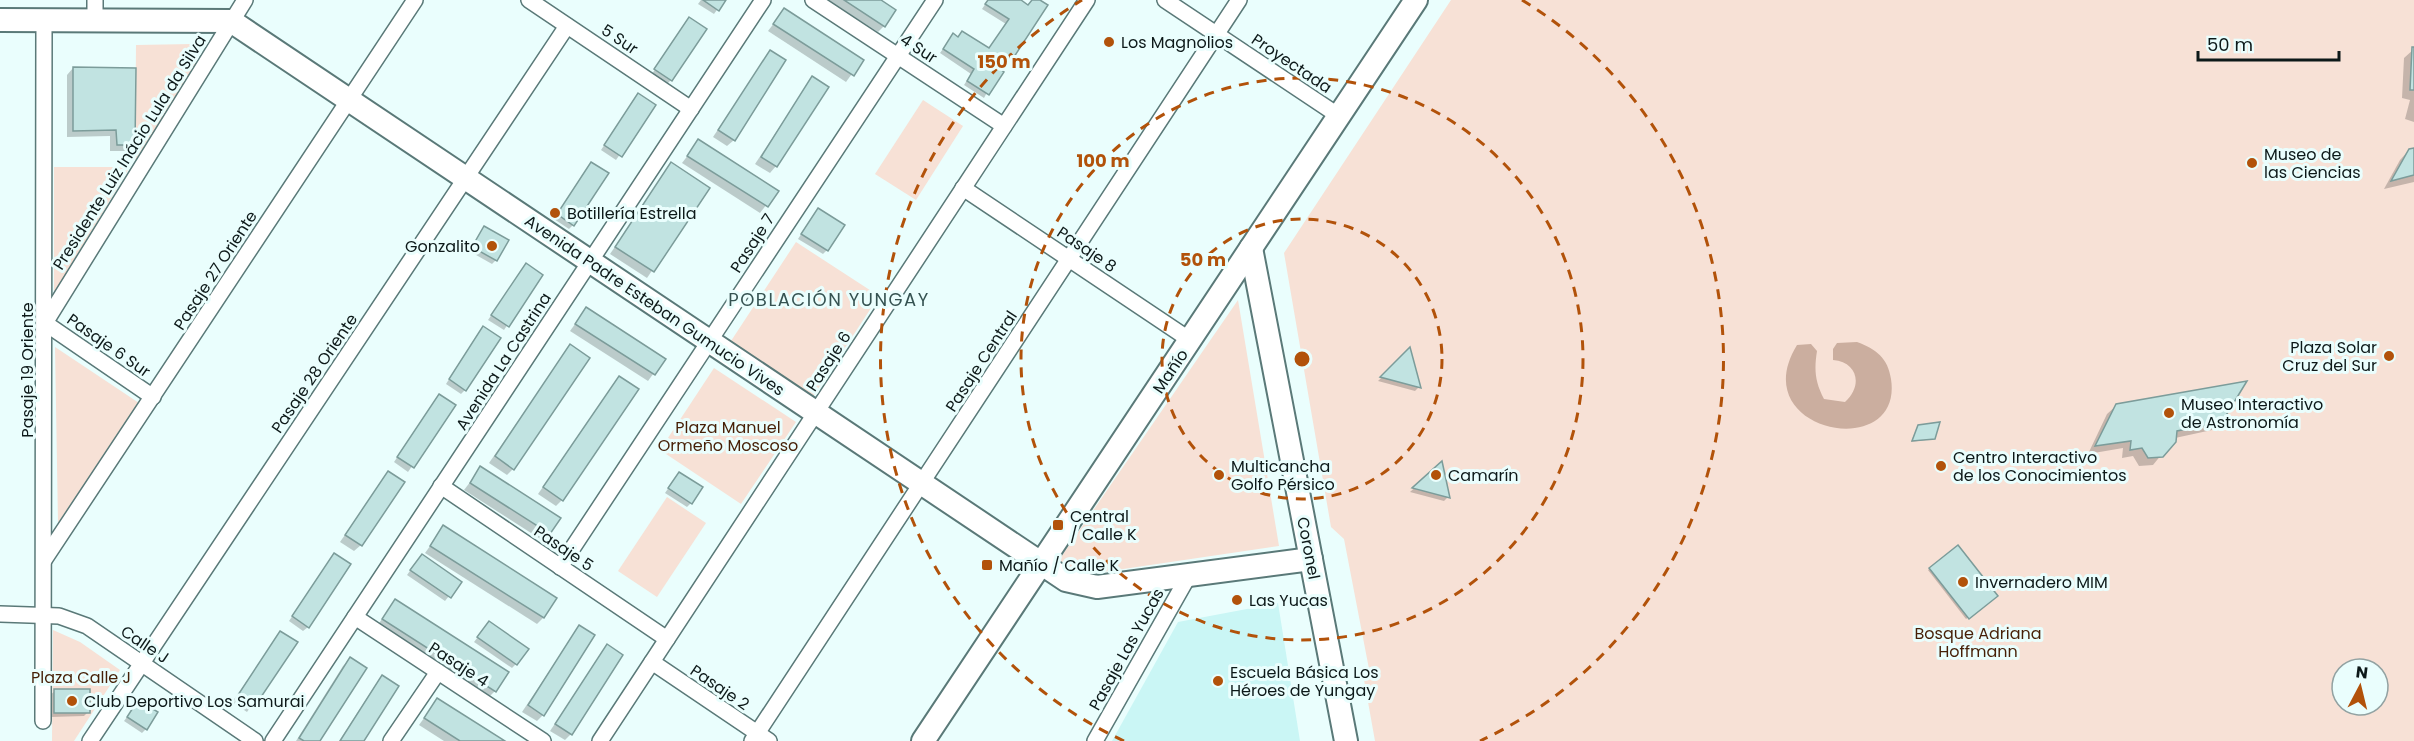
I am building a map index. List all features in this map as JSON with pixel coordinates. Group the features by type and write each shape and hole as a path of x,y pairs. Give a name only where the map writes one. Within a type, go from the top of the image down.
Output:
{"street":[{"name":"Presidente Luiz Inácio Lula da Silva","path":"45,322 245,0"},
{"name":"Pasaje 27 Oriente","path":"44,560 415,0"},
{"name":"5 Sur","path":"529,0 691,109"},
{"name":"Avenida La Castrina","path":"273,741 763,0"},
{"name":"4 Sur","path":"813,0 1004,126"},
{"name":"Pasaje 7","path":"560,567 935,0"},
{"name":"Pasaje 6","path":"600,741 1087,0"},
{"name":"Proyectada","path":"1165,0 1339,116"},
{"name":"Pasaje Central","path":"759,738 921,484 1239,0"},
{"name":"Mañío","path":"923,741 1416,0"},
{"path":"0,20 44,20 95,10 231,21"},
{"name":"Pasaje 19 Oriente","path":"43,721 44,20"},
{"name":"Avenida Padre Esteban Gumucio Vives","path":"231,21 1066,580 1086,586 1311,559"},
{"name":"Pasaje 28 Oriente","path":"90,741 567,26"},
{"name":"Pasaje 8","path":"963,188 1190,340"},
{"name":"Coronel","path":"1251,248 1346,741"},
{"name":"Pasaje 6 Sur","path":"45,322 153,397"},
{"name":"Pasaje 5","path":"441,486 667,639"},
{"name":"Pasaje Las Yucas","path":"1095,741 1189,575"},
{"name":"Calle J","path":"0,614 44,614 66,618 87,626 255,741"},
{"name":"Pasaje 4","path":"355,617 543,741"},
{"name":"Pasaje 2","path":"652,662 759,738"},
{"path":"391,741 438,672"}],"shaded area":[{"path":"1857,342 1875,351 1887,365 1891,379 1888,405 1874,422 1853,428 1829,427 1806,417 1791,399 1786,375 1797,345 1811,344 1817,351 1816,376 1824,399 1845,402 1854,389 1855,376 1848,365 1833,360 1833,349 1837,343"},
{"name":"Escuela Básica Los Héroes de Yungay","path":"1278,603 1300,741 1112,741 1178,622"}],"green space":[{"name":"Bosque Adriana Hoffmann","path":"1451,0 2414,0 2414,741 1375,741 1363,674 1369,669 1344,539 1331,527 1284,253"},
{"path":"192,44 196,64 135,161 136,45"},
{"path":"923,100 963,126 916,200 875,174"},
{"path":"54,167 130,167 54,293"},
{"name":"Plaza Manuel Ormeño Moscoso","path":"796,242 879,296 812,398 729,344"},
{"path":"1238,300 1279,546 1076,576 1059,560"},
{"path":"55,347 139,403 58,523"},
{"name":"Plaza Manuel Ormeño Moscoso","path":"714,368 796,422 741,504 660,450"},
{"path":"667,497 706,523 657,597 618,571"},
{"name":"Plaza Calle J","path":"53,630 80,642 120,670 74,741 52,741"}],"building":[{"path":"703,0 726,0 719,11"},
{"path":"844,0 881,0 896,10 885,27"},
{"path":"988,0 1021,0 1028,5 1032,0 1040,0 1048,5 1014,57 1010,54 1000,69 1004,72 989,95 967,81 974,69 943,49 953,33 958,37 962,31 989,48 1009,19 985,4"},
{"path":"784,8 864,60 854,76 773,24"},
{"path":"689,17 707,29 672,81 654,69"},
{"path":"2412,47 2414,47 2414,90 2410,90"},
{"path":"770,50 786,60 735,141 718,130"},
{"path":"73,67 136,68 135,145 117,145 116,130 73,131"},
{"path":"812,76 829,87 777,167 761,157"},
{"path":"638,93 656,105 622,157 604,145"},
{"path":"698,139 779,191 768,207 687,156"},
{"path":"2414,148 2414,175 2391,181 2409,149"},
{"path":"591,162 609,173 574,226 557,214"},
{"path":"671,162 710,188 654,272 615,247"},
{"path":"818,208 845,225 828,251 801,234"},
{"path":"484,226 509,240 497,261 472,247"},
{"path":"526,263 543,275 509,327 491,315"},
{"path":"586,307 666,359 655,375 575,324"},
{"path":"483,326 501,338 466,391 449,379"},
{"path":"570,344 590,358 514,470 495,456"},
{"path":"1410,347 1421,388 1380,377"},
{"path":"619,376 639,389 563,501 543,487"},
{"name":"Museo Interactivo de Astronomía","path":"2247,381 2222,422 2177,431 2176,442 2163,457 2148,458 2142,448 2130,450 2131,441 2095,446 2116,404"},
{"path":"439,394 456,405 414,468 397,457"},
{"path":"1940,422 1935,439 1912,441 1918,425"},
{"name":"Camarín","path":"1442,461 1450,498 1412,488"},
{"path":"480,466 561,518 550,534 470,483"},
{"path":"388,471 405,482 362,546 345,535"},
{"path":"679,472 703,487 692,504 668,488"},
{"path":"443,525 557,598 544,618 430,546"},
{"name":"Invernadero MIM","path":"1958,545 1998,596 1969,619 1929,568"},
{"path":"334,553 351,564 309,628 292,616"},
{"path":"422,554 462,582 451,598 410,570"},
{"path":"395,599 509,672 496,692 382,619"},
{"path":"489,621 529,649 517,665 477,637"},
{"path":"579,625 595,635 544,716 528,705"},
{"path":"280,631 298,642 255,706 238,695"},
{"path":"607,644 623,655 572,735 555,724"},
{"path":"350,657 367,668 320,741 304,741 299,738"},
{"path":"382,675 399,686 364,741 340,741"},
{"name":"Club Deportivo Los Samurai","path":"54,689 90,689 90,713 54,713"},
{"path":"437,698 505,741 460,741 424,718"},
{"path":"138,700 158,712 147,730 127,717"}],"place":[{"name":"Los Magnolios","path":"1109,42"},
{"name":"Museo de las Ciencias","path":"2252,163"},
{"name":"Botillería Estrella","path":"555,213"},
{"name":"Gonzalito","path":"492,246"},
{"name":"Plaza Solar Cruz del Sur","path":"2389,356"},
{"name":"Museo Interactivo de Astronomía","path":"2169,413"},
{"name":"Centro Interactivo de los Conocimientos","path":"1941,466"},
{"name":"Multicancha Golfo Pérsico","path":"1219,475"},
{"name":"Camarín","path":"1436,475"},
{"name":"Central / Calle K","path":"1058,525"},
{"name":"Mañío / Calle K","path":"987,565"},
{"name":"Invernadero MIM","path":"1963,582"},
{"name":"Las Yucas","path":"1237,600"},
{"name":"Escuela Básica Los Héroes de Yungay","path":"1218,681"},
{"name":"Club Deportivo Los Samurai","path":"72,701"}],"district":[{"name":"POBLACIÓN YUNGAY","path":"829,300"}]}
